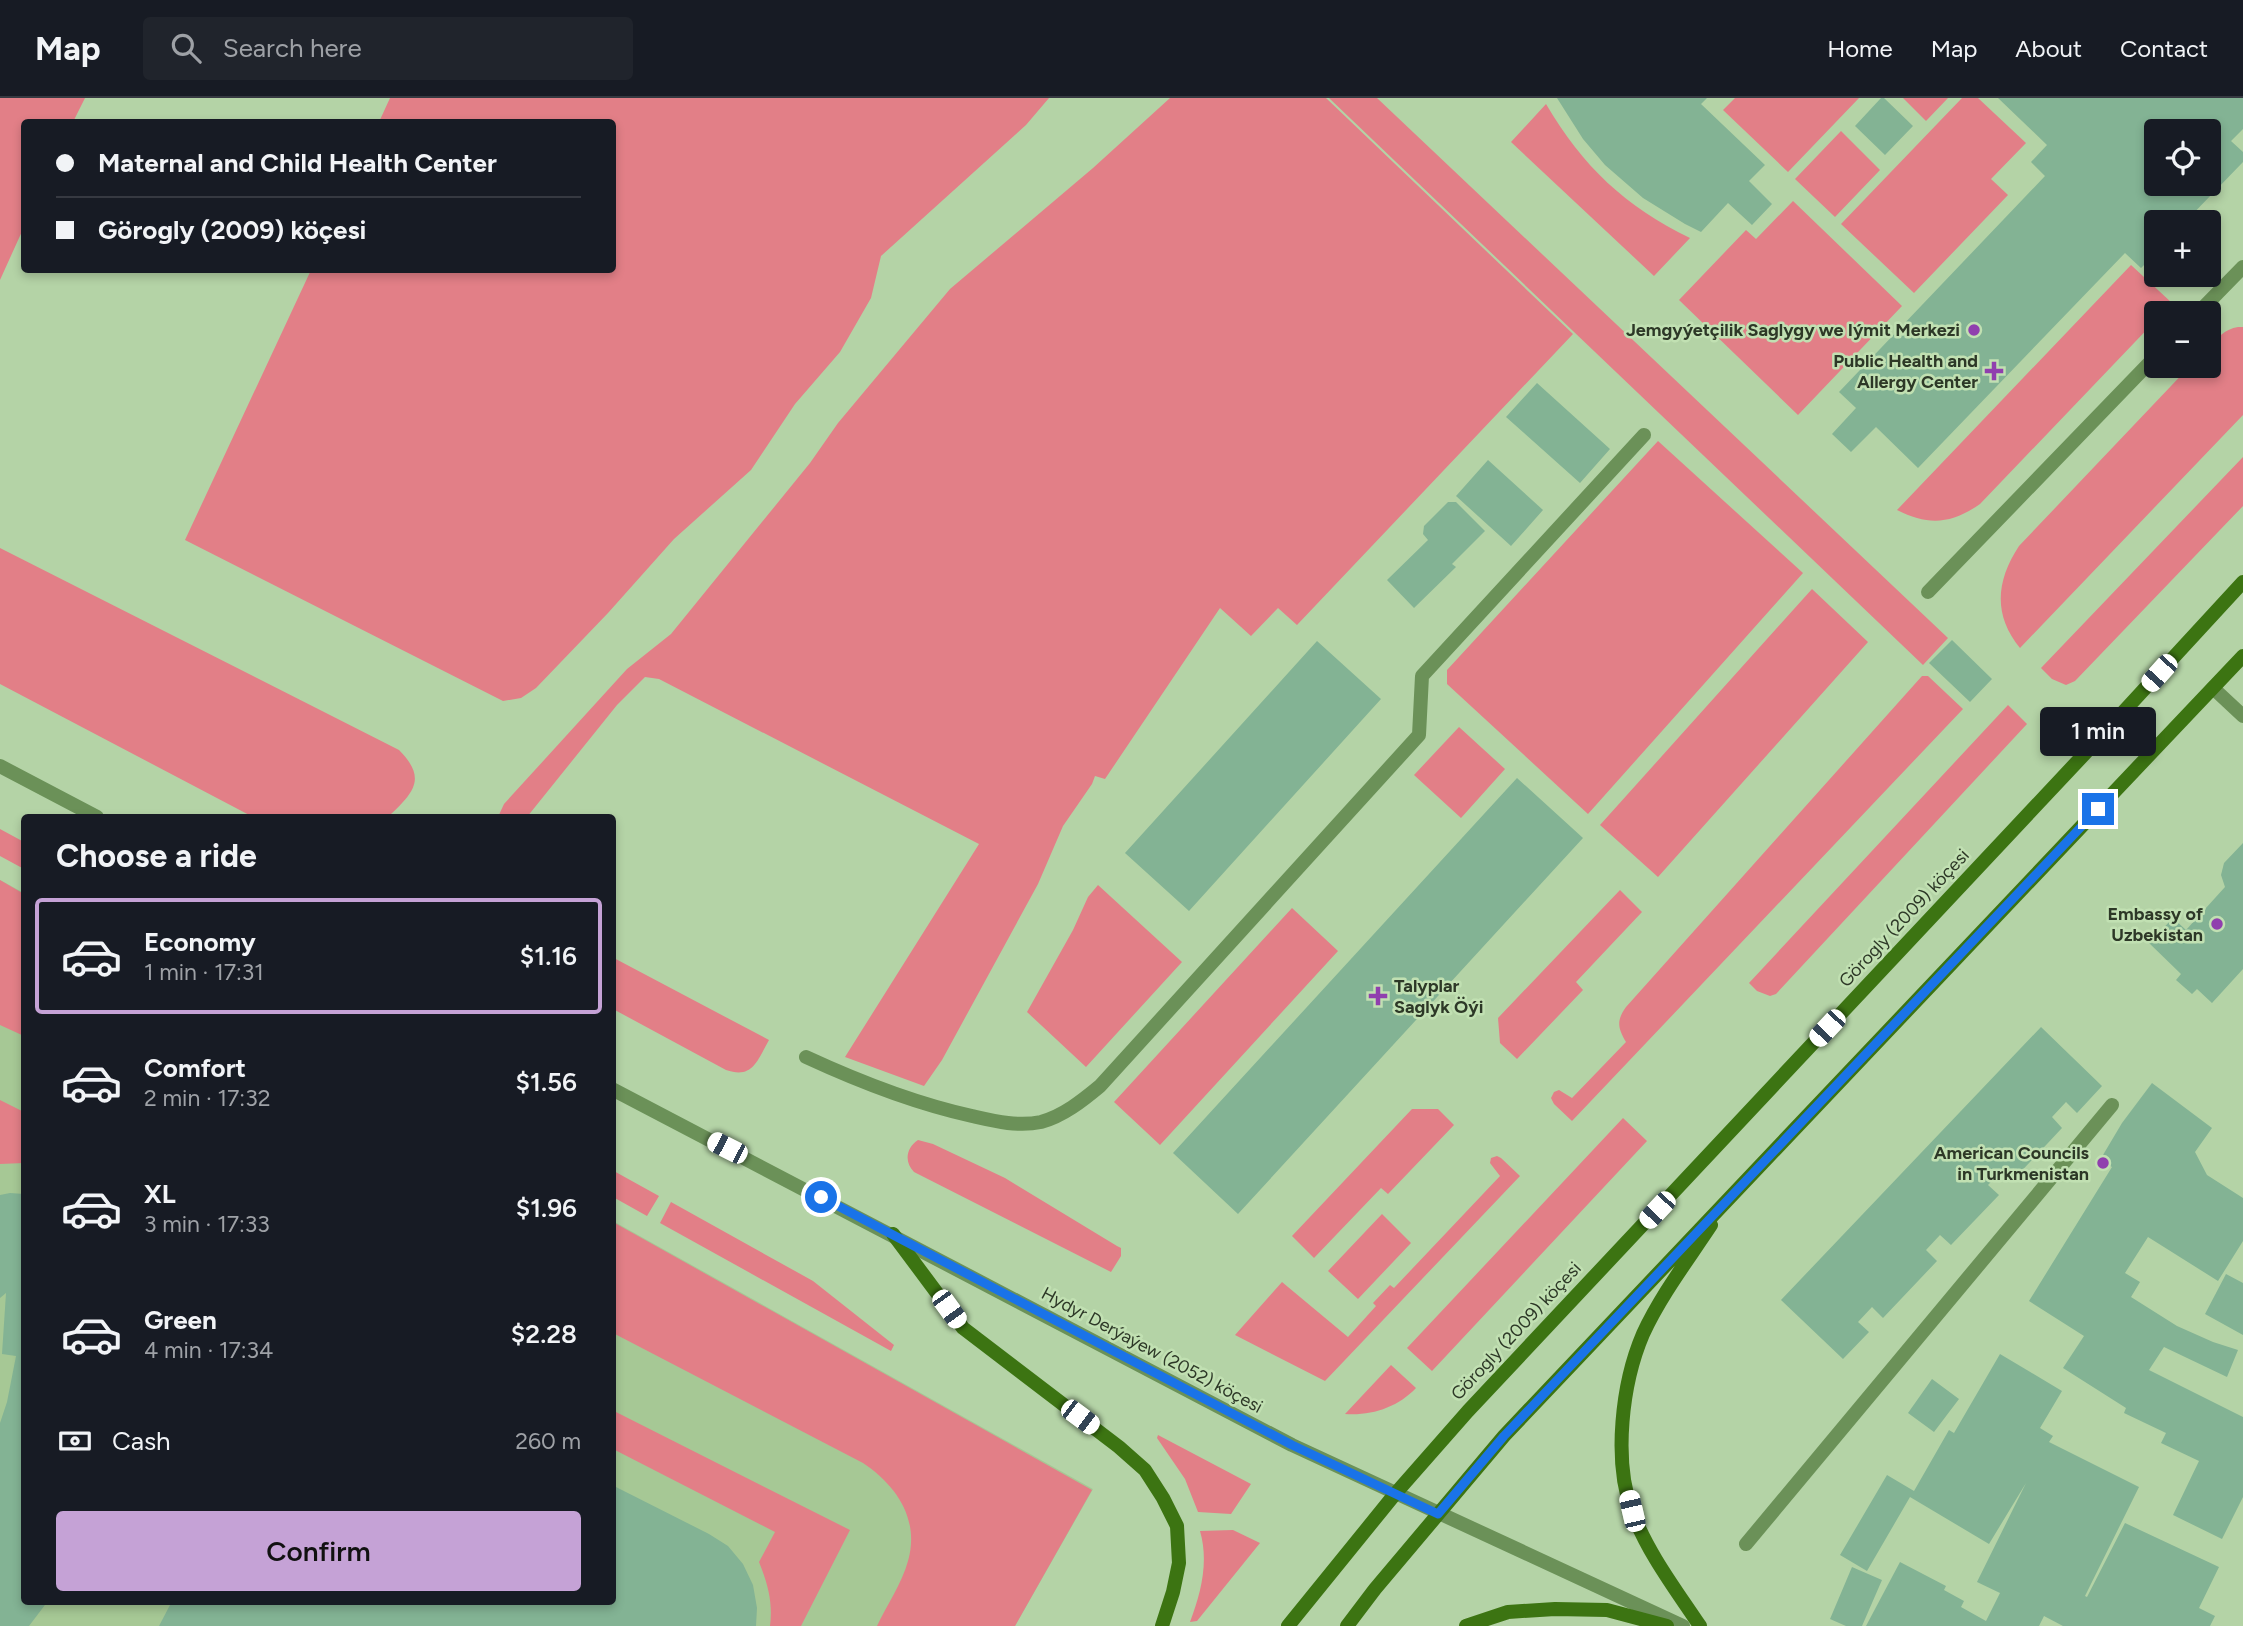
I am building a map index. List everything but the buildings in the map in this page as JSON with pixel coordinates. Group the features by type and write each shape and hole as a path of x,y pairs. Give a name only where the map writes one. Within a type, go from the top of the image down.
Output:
{"main road":[{"name":"Görogly (2009) köçesi","path":"1288,1626 1395,1494 1468,1411 2243,582"},
{"path":"1347,1626 1504,1436 2243,656"},
{"path":"1700,1626 1657,1560 1632,1511 1623,1473 1625,1402 1643,1336 1655,1311 1732,1193"},
{"path":"893,1234 962,1328 1109,1439 1145,1470 1177,1526 1179,1563 1162,1626"},
{"path":"1466,1626 1508,1612 1555,1609 1607,1609 1667,1626"}],"street":[{"path":"2210,301 2243,267"},
{"path":"1928,592 2144,368"},
{"path":"806,1057 898,1097 990,1120 1020,1124 1042,1121 1063,1113 1080,1102 1100,1087 1419,735 1422,676 1644,435"},
{"path":"2213,688 2243,716"},
{"path":"0,766 90,814"},
{"name":"Hydyr Derýaýew (2052) köçesi","path":"616,1090 1292,1445 1683,1626"},
{"path":"1746,1544 2112,1105"}],"shaded area":[{"path":"0,98 85,98 74,119 21,119 21,234 0,280"},
{"path":"390,98 1049,98 1026,125 881,256 871,298 840,352 795,404 751,470 674,539 536,688 521,698 503,701 185,540 310,273 616,273 616,119 380,119"},
{"path":"1170,98 1326,98 1573,334 1297,625 1278,608 1251,636 1220,608 1105,779 1095,776 1063,826 1038,884 942,1060 924,1086 845,1057 979,844 659,679 645,677 617,705 529,814 499,814 504,804 627,669 671,634 810,463 838,423 950,289 1093,168"},
{"path":"1329,98 1377,98 1948,638 1923,665"},
{"path":"1735,98 1859,98 1788,172 1723,110"},
{"path":"1903,98 1948,98 1926,121"},
{"path":"1962,98 1978,98 2026,143 1991,179 2008,195 1914,293 1841,224"},
{"path":"1546,104 1575,147 1608,183 1645,212 1690,238 1654,276 1511,142"},
{"path":"1841,131 1880,170 1835,217 1795,179"},
{"path":"1793,201 1902,306 1798,415 1679,300 1746,230 1756,239"},
{"path":"2131,265 2144,277 2144,287 2155,287 2170,301 2144,301 2144,333 1980,504 1959,516 1940,520 1919,519 1897,510"},
{"path":"2243,327 2243,415 2020,648 2005,623 2001,598 2006,572 2019,546 2179,378 2221,378 2221,335 2233,328"},
{"path":"1658,441 1803,573 1588,814 1447,684 1447,670"},
{"path":"2243,457 2243,506 2075,681 2066,685 2052,679 2041,668"},
{"path":"0,548 399,750 413,769 414,785 391,814 247,814 0,684"},
{"path":"1812,589 1868,642 1658,877 1600,825"},
{"path":"1922,676 1928,676 1963,709 1572,1121 1554,1104 1551,1098 1554,1092 1559,1090 1572,1098 1626,1042 1619,1024 1626,1007"},
{"path":"2008,705 2027,724 1776,994 1770,996 1757,991 1749,983"},
{"path":"1459,727 1505,769 1461,818 1414,775"},
{"path":"0,829 21,840 21,867 0,856"},
{"path":"0,880 21,891 21,1605 616,1605 616,1223 1093,1489 1015,1626 0,1626"},
{"path":"0,880 21,892 21,1035 0,1025"},
{"path":"1098,885 1182,962 1086,1067 1027,1012 1073,930 1088,897"},
{"path":"1620,890 1642,912 1576,982 1583,990 1517,1059 1500,1043 1498,1018"},
{"path":"1292,908 1338,951 1160,1145 1114,1102"},
{"path":"616,959 769,1040 757,1061 748,1070 726,1070 616,1011"},
{"path":"0,1100 21,1110 21,1163 0,1164"},
{"path":"1412,1109 1438,1109 1454,1125 1388,1194 1381,1188 1314,1258 1292,1236"},
{"path":"1623,1118 1647,1141 1432,1371 1407,1348"},
{"path":"918,1140 933,1144 1005,1178 1121,1248 1121,1256 1111,1272 914,1172 908,1155"},
{"path":"1497,1156 1520,1176 1325,1381 1235,1335 1282,1282 1348,1337 1376,1306 1373,1303 1390,1285 1394,1288 1500,1176 1490,1163 1491,1158"},
{"path":"616,1172 659,1196 647,1216 616,1199"},
{"path":"671,1202 813,1281 894,1345 891,1351 660,1223"},
{"path":"1382,1214 1411,1243 1358,1299 1328,1271"},
{"path":"616,1224 1092,1490 1015,1626 877,1626 908,1561 911,1531 908,1517 895,1493 863,1463 616,1335"},
{"path":"1391,1365 1416,1388 1384,1409 1345,1414"},
{"path":"616,1412 850,1530 801,1626 770,1626 769,1594 759,1562 775,1532 616,1451"},
{"path":"1158,1435 1251,1484 1231,1514 1198,1512 1185,1479 1157,1438"},
{"path":"1233,1530 1260,1543 1197,1621 1190,1622 1204,1566 1200,1531"}],"place":[{"name":"Jemgyýetçilik Saglygy we Iýmit Merkezi","path":"1974,330"},
{"name":"Public Health and Allergy Center","path":"1994,371"},
{"name":"Embassy of Uzbekistan","path":"2217,924"},
{"name":"Talyplar Saglyk Öýi","path":"1378,996"},
{"name":"American Councils in Turkmenistan","path":"2103,1163"}],"route":[{"path":"821,1197 1292,1445 1438,1514 1504,1436 2098,809"}]}
